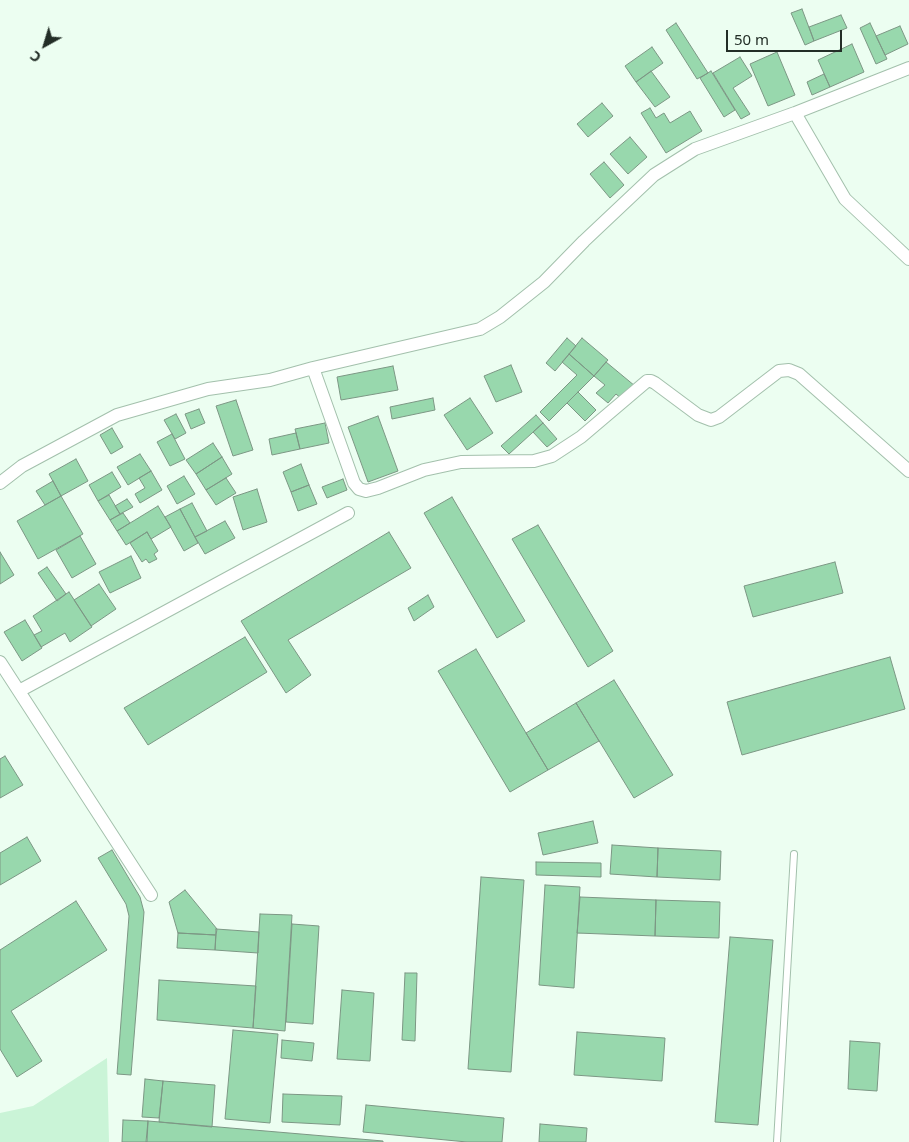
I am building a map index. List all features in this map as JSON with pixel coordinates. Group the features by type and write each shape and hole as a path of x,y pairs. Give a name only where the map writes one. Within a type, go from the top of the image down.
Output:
{"street":[{"path":"0,483 22,466 117,415 208,389 270,380 313,368 480,329 500,317 544,282 654,175 695,149 795,113 909,68"},
{"path":"795,113 845,199 909,259"},
{"path":"313,368 354,483 359,489 366,491 424,470 461,462 534,460 552,456 581,437 647,381 655,383 698,415 710,420 720,418 779,371 789,370 798,374 909,470"},
{"path":"19,691 348,513"},
{"path":"0,662 152,895"}],"lane":[{"path":"777,1142 794,854"}],"green space":[{"path":"107,1058 109,1142 0,1142 0,1113 33,1106"}],"building":[{"path":"802,9 814,41 805,45 791,13"},
{"path":"841,15 847,28 814,41 809,27"},
{"path":"676,23 708,73 697,79 666,30"},
{"path":"870,23 887,59 876,64 860,28"},
{"path":"900,26 908,44 885,55 876,36"},
{"path":"852,44 864,72 830,87 818,60"},
{"path":"652,47 663,63 636,82 625,66"},
{"path":"777,52 795,95 768,106 750,64"},
{"path":"740,57 752,76 733,88 750,114 741,119 713,73"},
{"path":"651,71 670,97 655,107 636,82"},
{"path":"711,71 735,110 724,117 700,78"},
{"path":"824,74 830,87 812,95 807,82"},
{"path":"602,103 613,116 588,137 577,124"},
{"path":"650,108 656,118 664,113 670,123 690,111 702,131 666,153 641,113"},
{"path":"630,137 647,157 628,174 610,154"},
{"path":"604,162 624,185 610,198 590,174"},
{"path":"567,338 576,346 555,371 546,363"},
{"path":"582,338 608,360 594,376 569,354"},
{"path":"569,354 594,376 549,421 540,412 577,375 562,362"},
{"path":"606,362 635,386 623,400 616,394 608,403 596,393 605,385 594,376"},
{"path":"511,365 522,392 496,402 484,376"},
{"path":"393,366 398,390 341,400 337,377"},
{"path":"578,392 596,410 585,421 567,403"},
{"path":"433,398 435,410 392,419 390,407"},
{"path":"470,398 493,433 467,450 444,415"},
{"path":"236,400 253,450 233,456 216,406"},
{"path":"199,409 205,423 191,429 185,414"},
{"path":"176,414 186,433 175,439 164,420"},
{"path":"536,415 543,423 509,454 501,446"},
{"path":"378,416 398,471 368,482 348,427"},
{"path":"325,423 329,443 300,449 295,429"},
{"path":"543,423 557,439 547,447 533,432"},
{"path":"112,428 123,447 111,454 100,435"},
{"path":"296,433 300,449 272,455 269,439"},
{"path":"172,434 185,459 170,466 157,442"},
{"path":"213,443 222,457 196,474 186,460"},
{"path":"140,454 151,471 128,485 117,467"},
{"path":"222,457 232,474 206,490 196,474"},
{"path":"76,459 88,481 61,496 49,474"},
{"path":"301,464 309,485 291,492 283,472"},
{"path":"151,471 162,490 140,503 135,494 145,488 139,478"},
{"path":"112,472 121,487 98,501 89,485"},
{"path":"184,476 195,494 177,504 167,486"},
{"path":"226,478 236,493 216,505 206,490"},
{"path":"343,479 347,490 327,498 322,487"},
{"path":"53,481 61,496 45,505 36,491"},
{"path":"309,485 317,504 298,511 291,492"},
{"path":"257,489 267,522 243,530 233,497"},
{"path":"109,495 120,514 110,520 98,501"},
{"path":"61,496 83,534 38,559 17,521"},
{"path":"452,497 525,621 497,638 424,513"},
{"path":"127,499 133,507 120,514 115,506"},
{"path":"192,503 207,531 195,537 180,509"},
{"path":"158,506 171,527 151,539 147,532 126,545 117,531"},
{"path":"180,509 198,543 184,551 165,517"},
{"path":"123,513 130,523 117,531 110,520"},
{"path":"225,521 235,538 205,554 195,537"},
{"path":"538,525 613,651 588,667 512,539"},
{"path":"147,532 158,551 154,554 157,559 149,563 146,559 142,562 130,543"},
{"path":"389,532 411,568 288,640 311,675 286,693 241,621"},
{"path":"80,536 96,564 72,578 56,550"},
{"path":"0,552 14,575 0,584"},
{"path":"131,556 141,578 110,593 99,572"},
{"path":"835,562 843,593 753,617 744,586"},
{"path":"47,567 66,594 57,601 38,573"},
{"path":"99,584 116,609 91,626 74,600"},
{"path":"69,592 92,627 70,642 65,633 41,647 34,635 42,631 33,616"},
{"path":"428,595 434,607 414,621 408,608"},
{"path":"25,620 42,648 22,661 4,632"},
{"path":"245,637 267,672 148,745 124,708"},
{"path":"476,649 548,770 510,792 438,671"},
{"path":"890,657 905,709 742,755 727,702"},
{"path":"614,680 673,775 634,798 576,703"},
{"path":"576,703 599,741 548,770 526,733"},
{"path":"5,756 23,785 0,798 0,759"},
{"path":"593,821 598,843 543,855 538,833"},
{"path":"27,837 41,861 0,885 0,853"},
{"path":"612,845 658,848 657,877 610,874"},
{"path":"658,848 721,851 720,880 657,877"},
{"path":"112,850 140,897 144,912 131,1075 117,1074 129,916 126,904 98,858"},
{"path":"536,862 601,863 601,877 536,875"},
{"path":"481,877 524,880 511,1072 468,1069"},
{"path":"545,885 580,887 574,988 539,985"},
{"path":"185,890 217,929 216,935 178,933 169,902"},
{"path":"580,897 656,900 655,936 577,933"},
{"path":"656,900 720,902 719,938 655,936"},
{"path":"76,901 107,950 11,1011 42,1061 17,1077 0,1049 0,950"},
{"path":"260,914 292,915 285,1031 253,1028"},
{"path":"292,924 319,926 313,1024 286,1022"},
{"path":"216,929 259,932 258,953 215,950"},
{"path":"178,933 216,935 215,950 177,948"},
{"path":"730,937 773,940 758,1125 715,1122"},
{"path":"405,973 417,973 415,1041 402,1040"},
{"path":"159,980 256,986 253,1028 157,1020"},
{"path":"342,990 374,993 370,1061 337,1059"},
{"path":"233,1030 278,1034 270,1123 225,1119"},
{"path":"577,1032 665,1038 662,1081 574,1075"},
{"path":"282,1040 314,1043 312,1061 281,1058"},
{"path":"850,1041 880,1043 877,1091 848,1089"},
{"path":"145,1079 163,1081 159,1118 142,1117"},
{"path":"163,1081 215,1085 212,1127 159,1122"},
{"path":"283,1094 342,1096 340,1125 282,1122"},
{"path":"366,1105 504,1118 502,1142 467,1142 363,1132"},
{"path":"123,1120 148,1121 147,1142 122,1142"},
{"path":"148,1121 383,1141 383,1142 146,1142"},
{"path":"540,1124 587,1128 586,1142 539,1142"}]}
